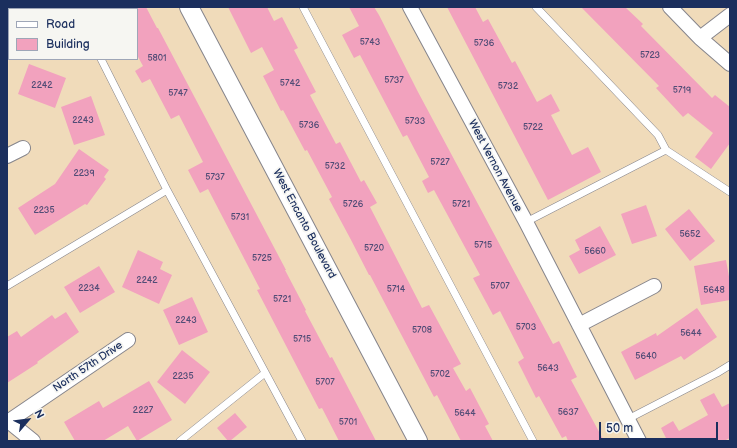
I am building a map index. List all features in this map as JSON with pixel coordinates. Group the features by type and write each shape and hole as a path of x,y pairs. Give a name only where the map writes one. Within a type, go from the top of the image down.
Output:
{"street":[{"name":"West Encanto Boulevard","path":"189,7 418,441"},
{"name":"West Vernon Avenue","path":"410,7 526,222 639,441"},
{"path":"670,7 700,38 730,64"},
{"path":"700,38 730,15"},
{"path":"7,156 23,148"},
{"path":"579,325 654,286"},
{"name":"North 57th Drive","path":"8,421 128,340"},
{"path":"8,421 33,441"}],"lane":[{"path":"303,7 532,441"},
{"path":"536,7 658,135 666,150 730,192"},
{"path":"102,60 167,190 302,441"},
{"path":"526,222 666,150"},
{"path":"7,286 167,190"},
{"path":"628,419 730,365"},
{"path":"180,441 265,373"}],"building":[{"path":"146,7 158,28 286,270 306,310 305,311 330,358 332,357 376,441 339,441 322,408 319,409 257,290 260,289 208,189 200,193 188,170 203,162 179,115 171,119 150,79 142,83 135,71 143,66 138,57 137,8"},
{"path":"228,7 267,7 274,21 282,17 298,48 294,50 316,92 310,95 336,144 340,142 361,182 364,180 377,203 370,207 422,308 429,305 461,364 453,368 466,391 470,388 489,424 485,426 493,441 461,441 437,395 434,397 329,199 332,197 307,150 305,151 283,110 281,111 263,76 274,70 262,47 251,53"},
{"path":"349,7 374,7 379,15 418,92 553,344 559,341 577,377 571,380 604,441 568,441 566,436 562,438 539,396 536,398 518,362 524,358 500,311 493,315 473,278 480,275 434,190 428,193 422,181 429,177 407,135 403,137 360,55 354,58 342,35 359,26"},
{"path":"447,7 475,7 483,22 488,19 512,63 515,61 537,102 551,94 560,111 551,115 572,155 588,147 601,172 548,200"},
{"path":"581,7 625,7 643,24 641,26 712,98 715,95 730,107 730,143 711,169 695,157 713,133 688,113 683,117 656,88 659,86"},
{"path":"29,64 66,78 55,108 18,94"},
{"path":"91,96 105,135 74,145 61,107"},
{"path":"79,149 109,170 104,177 106,179 87,205 85,204 35,235 18,208 55,184"},
{"path":"646,205 657,236 632,244 621,214"},
{"path":"689,209 715,241 690,261 665,229"},
{"path":"600,226 616,255 579,274 569,256 580,250 575,240"},
{"path":"138,250 163,262 160,269 172,275 159,304 122,287"},
{"path":"726,260 730,282 730,300 701,305 694,266"},
{"path":"99,266 115,292 80,313 64,287"},
{"path":"192,297 208,332 179,345 163,310"},
{"path":"697,308 717,337 684,360 681,356 635,380 621,352 656,333 657,336"},
{"path":"66,312 79,332 37,362 38,363 7,383 7,337 17,331 21,337 52,315 55,319"},
{"path":"182,350 210,372 185,404 157,382"},
{"path":"149,381 172,420 137,441 128,426 103,441 75,441 64,422 99,401 103,408"},
{"path":"714,393 722,407 730,403 730,438 724,441 660,441 666,438 661,428 673,421 679,431 708,415 700,400"},
{"path":"235,413 247,427 228,441 217,428"}]}
